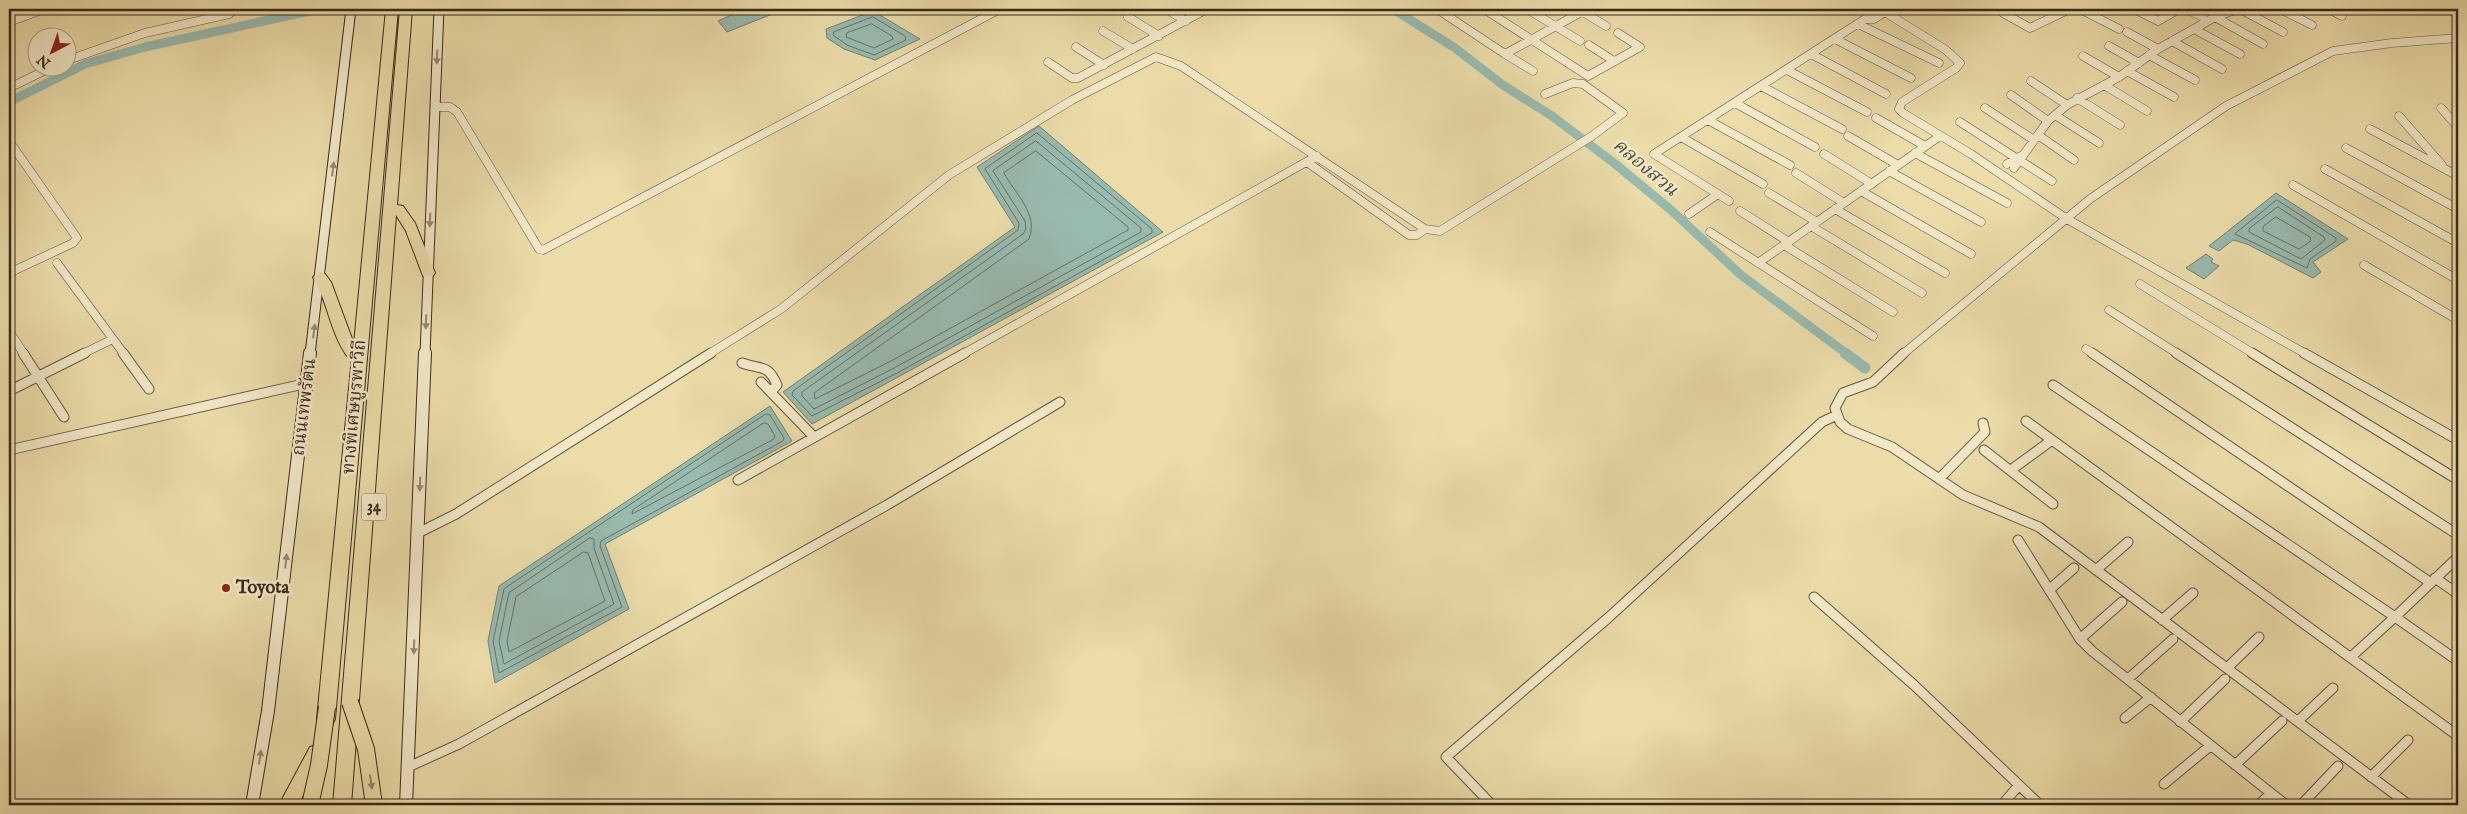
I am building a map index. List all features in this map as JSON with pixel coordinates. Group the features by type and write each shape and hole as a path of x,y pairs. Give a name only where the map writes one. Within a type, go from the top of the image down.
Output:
{"highway":[{"path":"384,9 397,40"},
{"name":"34","path":"311,805 384,9"},
{"name":"ทางพิเศษบูรพาวิถี","path":"342,805 397,40 392,9"},
{"name":"ทางพิเศษบูรพาวิถี","path":"319,805 327,707 397,40 406,9"},
{"path":"397,40 412,9"},
{"name":"34","path":"353,805 358,697 409,82 412,9"},
{"path":"398,209 408,218 422,262 428,273"},
{"path":"320,277 329,287 345,344 352,352"},
{"path":"350,702 366,749 374,805"},
{"path":"311,805 327,707"},
{"path":"288,805 316,753"}],"main road":[{"name":"ถนนเทพรัตน","path":"252,805 268,711 351,9"},
{"path":"406,805 439,9"}],"street":[{"path":"9,22 44,9"},
{"path":"204,9 218,16"},
{"path":"78,56 145,33 229,14 235,9"},
{"path":"979,9 989,14"},
{"path":"435,107 450,108 457,112 539,250 543,250 1000,9"},
{"path":"1166,9 1186,21"},
{"path":"1048,62 1074,79 1134,50 1207,9"},
{"path":"1437,9 1533,72"},
{"path":"1484,9 1532,38 1588,76 1640,47 1618,33"},
{"path":"1528,9 1580,41"},
{"path":"2050,9 2059,14"},
{"path":"2004,13 2030,28 2070,9"},
{"path":"2080,9 2119,29"},
{"path":"2134,9 2158,21"},
{"path":"2149,26 2179,9"},
{"path":"2185,9 2203,17"},
{"path":"2006,170 2020,158 2048,121 2067,105 2128,71 2158,49 2215,17 2239,9 2283,32"},
{"path":"2280,9 2312,25"},
{"path":"2329,9 2342,16"},
{"path":"2450,9 2458,16"},
{"path":"1505,54 1583,10 1606,26"},
{"path":"1729,201 1654,155 1858,24 1865,20 1874,19 1880,10 1946,50 1960,63 1956,68 1899,105 1903,113 1940,136 2006,170 2067,219 2458,440"},
{"path":"1128,16 1159,36"},
{"path":"2215,17 2263,44"},
{"path":"1858,24 1939,64"},
{"path":"2194,29 2240,54"},
{"path":"1102,31 1134,50"},
{"path":"2127,32 2158,49"},
{"path":"2409,805 2039,527 1963,495 1892,447 1848,428 1840,422 1835,408 1844,393 1873,382 1875,378 1914,344 2090,199 2226,106 2319,56 2333,51 2392,43 2458,38"},
{"path":"1835,39 1911,78"},
{"path":"2172,41 2222,69"},
{"path":"1589,45 1614,61"},
{"path":"2109,46 2139,63"},
{"path":"1076,47 1104,65"},
{"path":"1811,54 1886,94"},
{"path":"2150,55 2195,80"},
{"path":"2083,56 2119,76"},
{"path":"418,533 456,514 781,309 950,175 1072,100 1143,62 1156,57 1181,66 1425,230 1440,231 1592,136 1623,113 1583,84 1573,83 1545,94"},
{"path":"1787,70 1867,112"},
{"path":"2128,71 2174,97"},
{"path":"9,88 30,78"},
{"path":"2031,81 2067,105"},
{"path":"2104,85 2148,111"},
{"path":"1761,86 1842,129"},
{"path":"2010,95 2048,121"},
{"path":"2078,98 2120,125"},
{"path":"1735,103 1815,147"},
{"path":"1985,108 2074,160"},
{"path":"2441,108 2458,127"},
{"path":"2055,114 2099,143"},
{"path":"2399,116 2446,169"},
{"path":"1876,118 1926,146"},
{"path":"1708,120 1790,165"},
{"path":"1960,122 2020,158 2052,182"},
{"path":"2370,129 2458,176"},
{"path":"1848,136 1898,165"},
{"path":"1758,264 1940,136"},
{"path":"1682,137 1763,184"},
{"path":"9,141 77,238 73,244 9,273"},
{"path":"2346,148 2458,209"},
{"path":"1915,153 2007,203"},
{"path":"1824,154 1872,184"},
{"path":"738,480 1317,156"},
{"path":"1306,162 1409,234 1417,235 1425,230"},
{"path":"2325,169 2458,243"},
{"path":"1889,172 1980,222"},
{"path":"1796,174 1844,203"},
{"path":"2293,185 2458,280"},
{"path":"1861,191 1971,254"},
{"path":"1769,193 1922,293"},
{"path":"1689,214 1718,194"},
{"path":"1836,209 1945,273"},
{"path":"1740,211 1786,244 1893,312"},
{"path":"1710,232 1873,336"},
{"path":"57,263 149,389"},
{"path":"2364,265 2458,320"},
{"path":"2140,284 2458,480"},
{"path":"2109,310 2458,535"},
{"path":"9,331 64,417"},
{"path":"9,391 113,339"},
{"path":"2086,349 2433,580 2458,594"},
{"path":"742,363 759,365 769,370 777,385 771,392"},
{"path":"761,382 814,437"},
{"path":"9,450 308,383"},
{"path":"2053,385 2458,661"},
{"path":"408,767 458,744 888,505 1060,402"},
{"path":"1492,805 1446,758 1608,618 1822,422 1837,415"},
{"path":"2026,421 2458,736"},
{"path":"1939,479 1985,432 1983,423"},
{"path":"2011,470 2052,440"},
{"path":"1984,450 2053,504"},
{"path":"2018,540 2080,639 2092,651 2286,805"},
{"path":"2096,570 2128,542"},
{"path":"2351,657 2458,557"},
{"path":"2049,590 2074,568"},
{"path":"2162,620 2193,593"},
{"path":"1814,597 1914,685 2040,805"},
{"path":"2080,639 2122,602"},
{"path":"2227,668 2260,637"},
{"path":"2128,679 2173,640"},
{"path":"2180,722 2225,679"},
{"path":"2298,721 2333,688"},
{"path":"2125,718 2151,698"},
{"path":"2235,765 2282,722"},
{"path":"2371,777 2408,740"},
{"path":"2164,784 2210,746"},
{"path":"2300,805 2338,766"},
{"path":"2002,805 2019,785"},
{"path":"2259,805 2271,793"}],"water":[{"path":"745,9 785,9 727,32 718,21"},
{"path":"873,11 920,39 875,60 844,49 827,38 826,29"},
{"path":"1039,126 1163,232 812,424 783,392 1015,227 977,167"},
{"path":"2276,193 2348,239 2313,262 2321,272 2313,278 2247,244 2233,240 2219,251 2209,246"},
{"path":"2206,254 2213,259 2211,262 2219,266 2204,279 2186,268"},
{"path":"770,406 792,441 605,544 629,609 495,683 488,641 499,586"}],"waterway":[{"path":"9,102 85,64 145,47 319,9"},
{"name":"คลองสวน","path":"1393,9 1455,48 1503,85 1552,116 1614,163 1671,210 1741,275 1847,354"},
{"name":"คลองสวน","path":"1845,353 1865,368"}],"place":[{"name":"Toyota","path":"226,588"}]}
